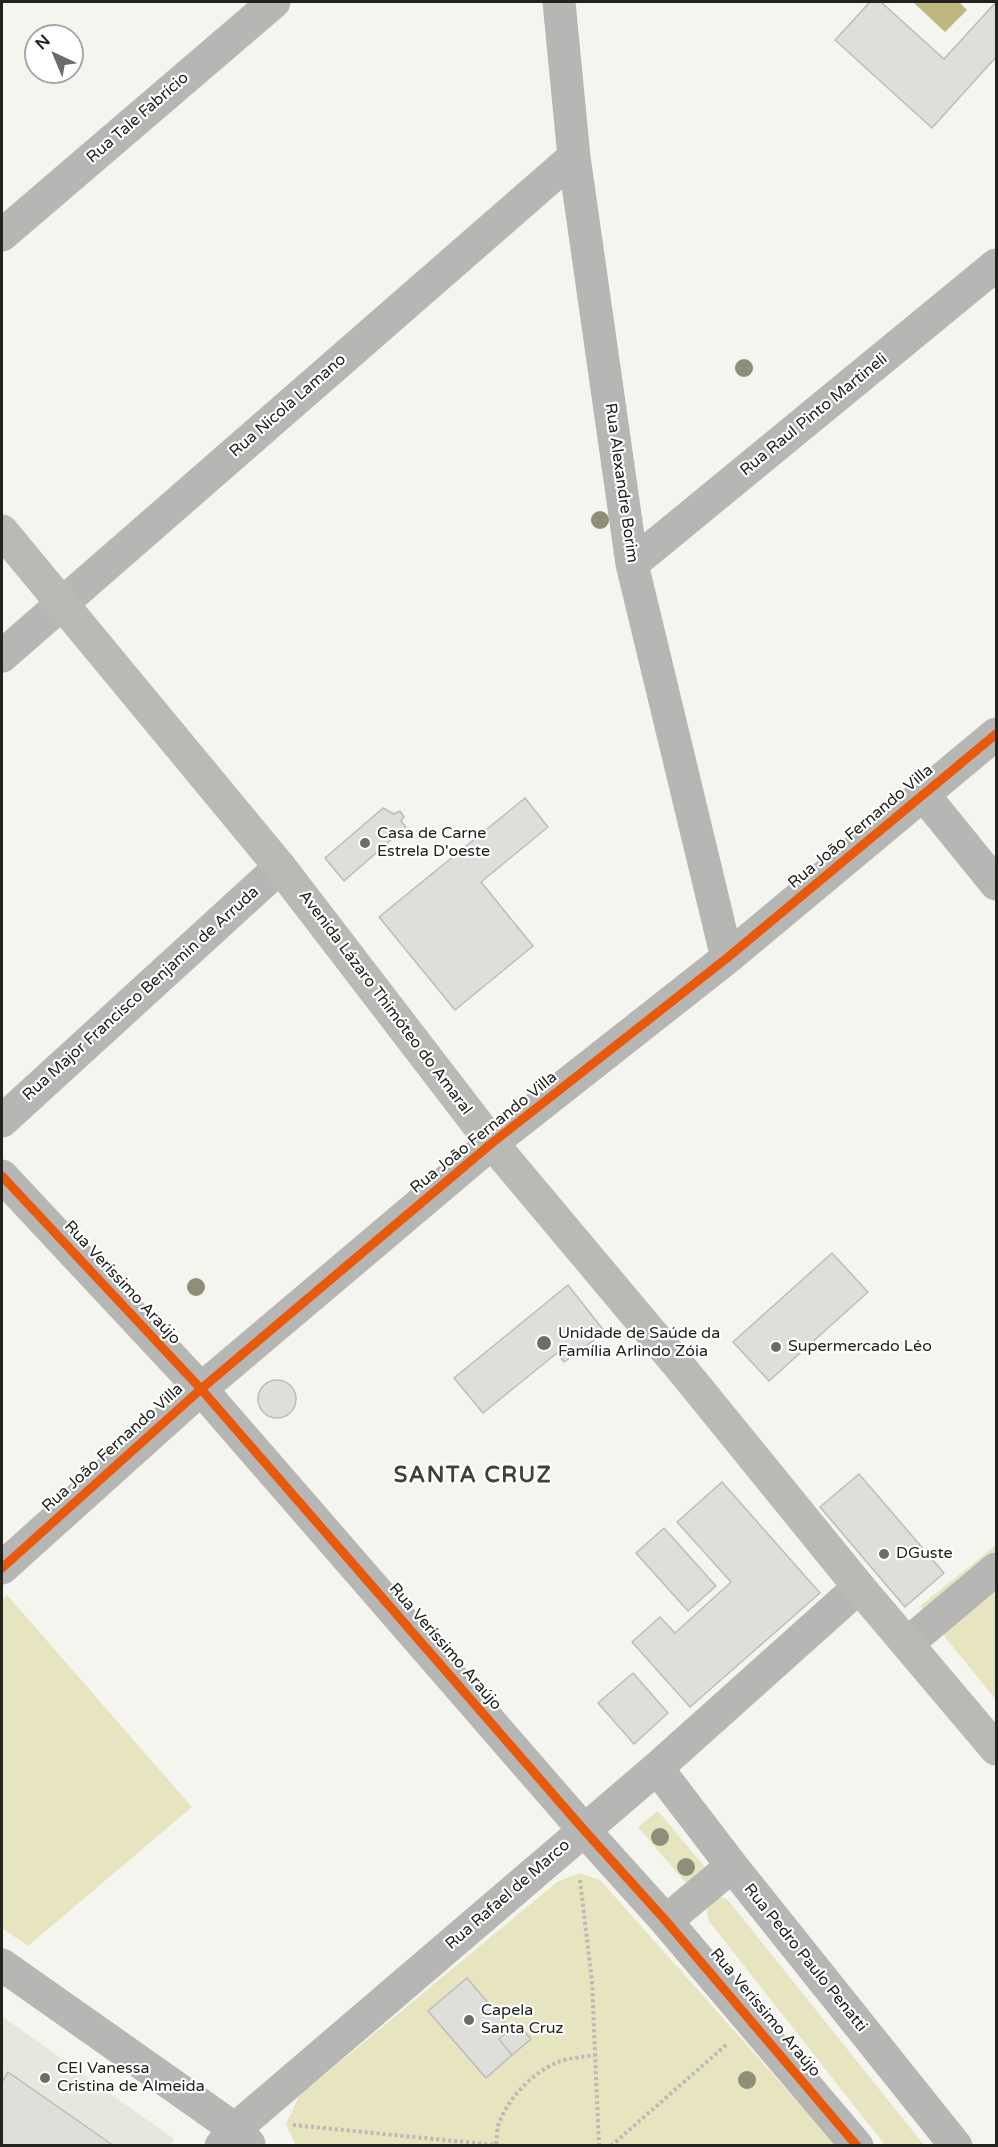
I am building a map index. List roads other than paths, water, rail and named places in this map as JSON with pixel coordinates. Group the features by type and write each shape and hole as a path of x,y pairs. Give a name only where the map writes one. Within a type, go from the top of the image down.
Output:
{"main road":[{"name":"Avenida Lázaro Thimóteo do Amaral","path":"2,531 280,867 492,1143 996,1749"}],"street":[{"name":"Rua Tale Fabrício","path":"2,235 274,2"},
{"name":"Rua Alexandre Borim","path":"559,2 574,157 632,564 727,958"},
{"name":"Rua Nicola Lamano","path":"2,656 574,157"},
{"name":"Rua Raul Pinto Martineli","path":"632,564 996,265"},
{"name":"Rua João Fernando Villa","path":"2,1568 201,1389 492,1143 727,958 996,735"},
{"path":"923,795 996,884"},
{"name":"Rua Major Francisco Benjamin de Arruda","path":"2,1121 280,867"},
{"name":"Rua Veríssimo Araújo","path":"2,1176 201,1389 584,1830 666,1921 857,2145"},
{"path":"908,1643 996,1569"},
{"name":"Rua Rafael de Marco","path":"235,2140 859,1587"},
{"name":"Rua Pedro Paulo Penatti","path":"657,1768 732,1866 956,2145"},
{"path":"666,1921 732,1866"},
{"path":"2,1965 235,2140"}],"place":[{"name":"Casa de Carne Estrela D'oeste","path":"365,843"},
{"name":"Unidade de Saúde da Família Arlindo Zóia","path":"544,1343"},
{"name":"Supermercado Léo","path":"776,1347"},
{"name":"DGuste","path":"884,1554"},
{"name":"Capela Santa Cruz","path":"469,2020"},
{"name":"CEI Vanessa Cristina de Almeida","path":"45,2078"}],"district":[{"name":"SANTA CRUZ","path":"473,1476"}]}
